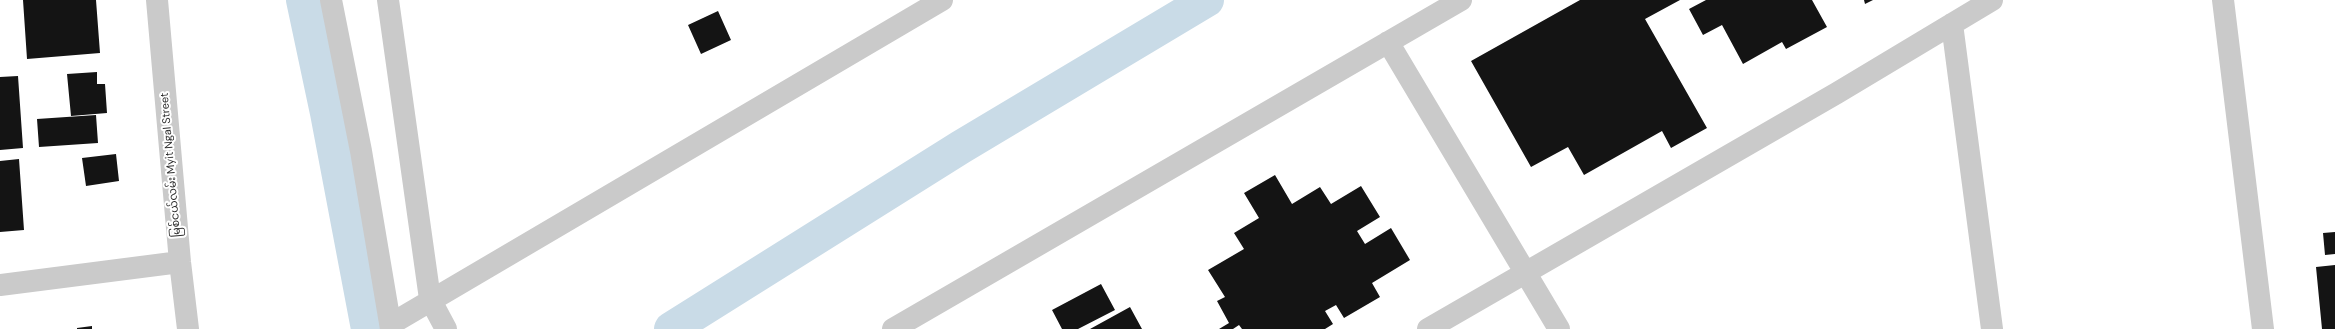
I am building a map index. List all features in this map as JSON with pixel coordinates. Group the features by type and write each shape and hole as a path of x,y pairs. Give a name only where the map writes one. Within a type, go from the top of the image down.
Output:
{"street":[{"name":"မြစ်ငယ်လမ်း Myit Ngal Street","path":"157,0 180,262 188,329"},
{"path":"331,0 361,151 391,326 430,299 912,8 942,0"},
{"path":"388,0 430,299 446,329"},
{"path":"893,329 1461,0"},
{"path":"1428,329 1992,0"},
{"path":"2223,0 2263,329"},
{"path":"1952,24 1992,329"},
{"path":"1388,42 1558,329"},
{"path":"0,285 180,262"}],"building":[{"path":"23,0 96,0 100,53 27,59"},
{"path":"1580,0 1680,0 1645,19 1707,128 1671,148 1662,131 1584,175 1568,147 1531,167 1471,61"},
{"path":"1706,0 1812,0 1827,27 1786,49 1782,42 1743,64 1722,25 1703,35 1689,9"},
{"path":"1864,0 1873,0 1865,4"},
{"path":"718,11 731,40 701,54 688,25"},
{"path":"97,72 97,84 105,84 107,113 71,116 67,74"},
{"path":"18,76 23,148 0,150 0,77"},
{"path":"96,115 98,143 39,147 37,119"},
{"path":"116,154 119,181 86,186 82,158"},
{"path":"19,159 24,230 0,232 0,161"},
{"path":"1275,175 1292,204 1320,187 1331,204 1361,186 1380,217 1357,231 1365,244 1391,228 1410,260 1372,283 1380,297 1344,318 1336,305 1325,311 1333,324 1325,329 1242,329 1239,325 1233,329 1219,329 1229,323 1217,301 1225,297 1208,270 1244,249 1234,233 1259,218 1244,193"},
{"path":"2335,232 2335,254 2325,255 2323,233"},
{"path":"2335,265 2335,329 2322,329 2316,267"},
{"path":"1101,284 1115,310 1078,329 1062,329 1052,310"},
{"path":"1130,307 1142,329 1090,329"},
{"path":"92,326 92,329 77,329 77,328"}],"waterway":[{"path":"303,0 327,113 368,329"},
{"path":"671,329 961,147 1207,0"}]}
